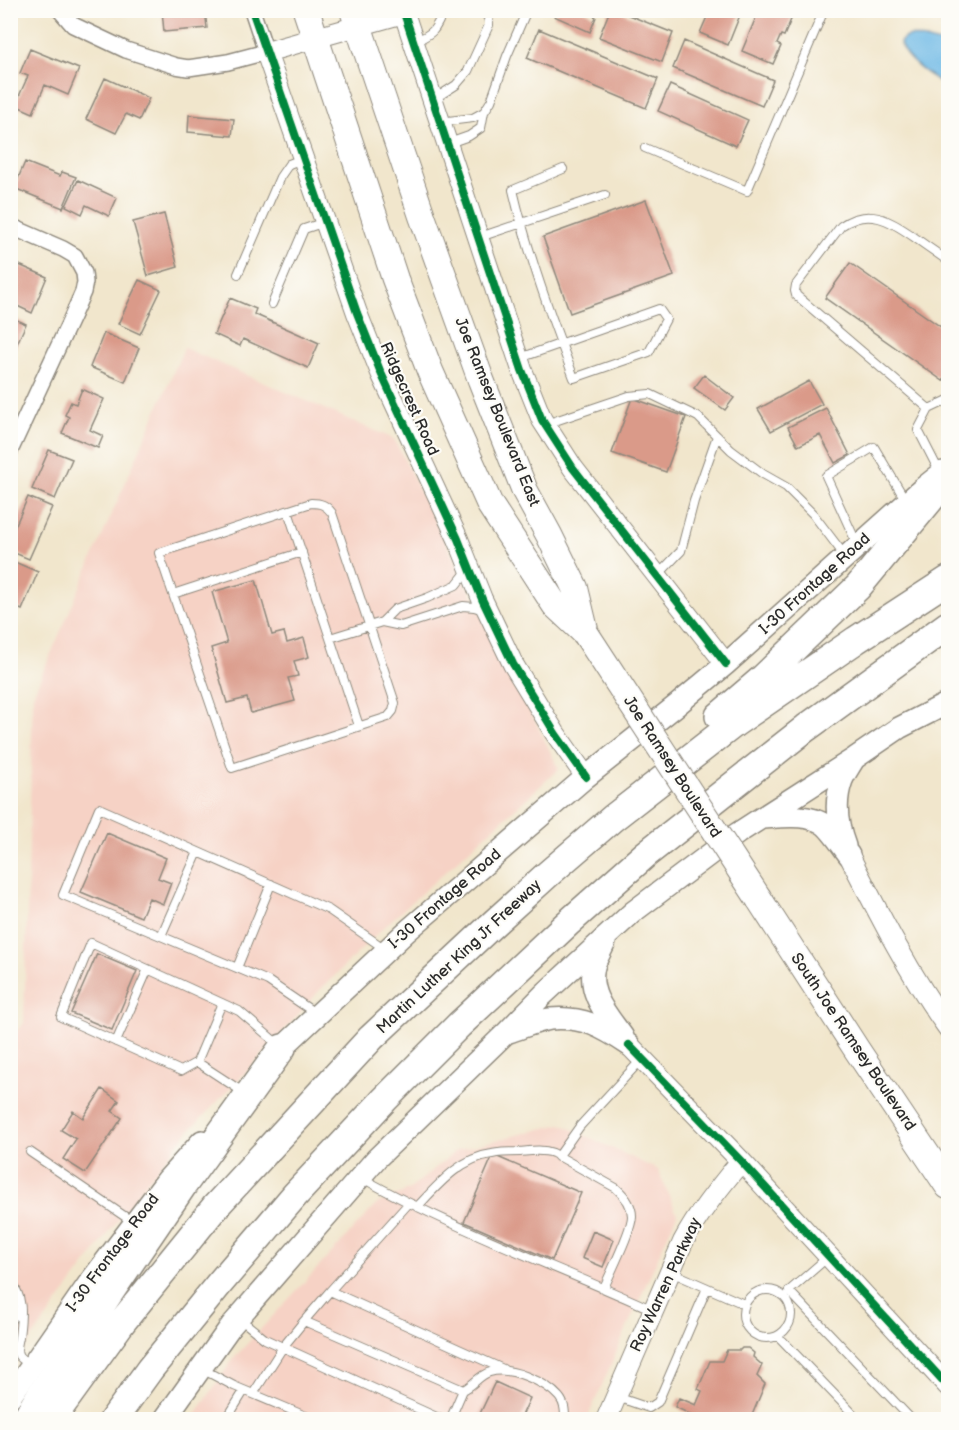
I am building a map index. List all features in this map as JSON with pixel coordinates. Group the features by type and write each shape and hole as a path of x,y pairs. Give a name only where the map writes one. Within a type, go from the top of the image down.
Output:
{"highway":[{"path":"306,10 395,279 430,371 490,505 555,605 586,634"},
{"name":"Joe Ramsey Boulevard East","path":"355,18 481,380 525,491 575,588 586,634"},
{"path":"613,818 641,784 761,680 858,587 911,510 946,473"},
{"name":"Martin Luther King Jr Freeway","path":"51,1419 122,1322 215,1207 371,1038 510,909 613,818 735,723 948,580"},
{"path":"113,1419 150,1369 288,1204 385,1099 459,1025 568,923 646,855 806,728 948,625"},
{"name":"Joe Ramsey Boulevard","path":"586,634 759,899"},
{"name":"South Joe Ramsey Boulevard","path":"759,899 948,1186"},
{"path":"26,1419 184,1184 282,1048"}],"main road":[{"name":"I-30 Frontage Road","path":"10,1397 89,1283 167,1180 282,1048 406,932 586,777 726,664 852,551 911,510"},
{"path":"164,1419 239,1318 376,1159 543,995 608,935 642,905 717,847 899,728 948,703"},
{"path":"849,855 839,831 837,805 842,780 855,758"},
{"path":"761,818 786,816 816,821 824,825 849,855"},
{"path":"608,935 594,965 592,985 599,1002 636,1052"},
{"path":"506,1033 548,1019 578,1019 604,1028 636,1052"}],"street":[{"path":"60,10 73,25 126,50 188,68 228,62 315,38 355,18 404,12 518,358 542,420 573,468 726,664"},
{"name":"Ridgecrest Road","path":"252,10 357,313 381,373 513,664 555,733 586,777"},
{"path":"10,226 75,256 84,273 85,282 72,318 10,451"},
{"path":"849,855 905,961 931,1005 948,1028"},
{"path":"636,1052 741,1161 948,1386"},
{"name":"Roy Warren Parkway","path":"606,1419 652,1310 695,1220 741,1161"}],"lane":[{"path":"414,42 432,33 444,10"},
{"path":"433,100 456,85 468,71 489,25 489,18 476,10"},
{"path":"447,143 469,136 481,128 484,112 491,101 527,10"},
{"path":"645,148 747,191 824,10"},
{"path":"440,122 473,118 484,112"},
{"path":"238,274 280,177 289,164 303,159"},
{"path":"518,358 561,343 659,309 666,319 649,352 574,378 561,343 521,223 513,190 563,170"},
{"path":"478,237 605,195"},
{"path":"929,410 796,295 795,291 796,285 841,226 862,216 895,223 948,261"},
{"path":"272,304 304,229 325,222"},
{"path":"545,425 629,396 651,394 698,417 731,450 763,474 786,487 852,551"},
{"path":"946,473 918,430 929,410 948,400"},
{"path":"657,576 681,550 694,501 717,436"},
{"path":"852,551 826,476 874,447 911,510"},
{"path":"311,503 327,506 332,513 395,703 393,711 388,717 232,768 173,594 159,553 311,503"},
{"path":"288,510 359,726"},
{"path":"173,594 302,552"},
{"path":"330,638 382,622 395,609 456,585 470,568"},
{"path":"382,622 401,626 463,606 488,612"},
{"path":"318,1015 268,981 63,895 99,808 329,910 386,950"},
{"path":"160,936 198,852"},
{"path":"237,968 271,884"},
{"path":"222,1003 197,1062 181,1071 61,1017 91,943 148,969 222,1003 239,1011 282,1048"},
{"path":"116,1042 148,969"},
{"path":"558,1157 636,1052"},
{"path":"197,1062 243,1093"},
{"path":"417,1207 442,1180 475,1159 491,1154 548,1151 616,1188 631,1207 632,1218 629,1229 604,1288"},
{"path":"30,1152 135,1223"},
{"path":"361,1177 417,1207 489,1240 652,1310"},
{"path":"253,1394 283,1347 304,1321 409,1203"},
{"path":"787,1294 829,1256"},
{"path":"670,1271 744,1304"},
{"path":"10,1282 20,1296 21,1314 17,1350 19,1356 32,1366"},
{"path":"616,1396 649,1408 658,1402 707,1288"},
{"path":"787,1294 791,1315 787,1327 778,1336 758,1337 748,1329 742,1317 744,1304 748,1298 759,1291 772,1290 787,1294 912,1419"},
{"path":"330,1291 509,1372"},
{"path":"10,1321 21,1307"},
{"path":"239,1318 265,1339 443,1419"},
{"path":"304,1321 463,1390"},
{"path":"778,1336 859,1419"},
{"path":"201,1368 244,1390 315,1419"},
{"path":"450,1419 463,1390 490,1371 521,1374 547,1387 559,1397 566,1409 565,1419"},
{"path":"226,1419 244,1390"}],"shaded area":[{"path":"184,348 394,439 559,769 385,926 319,991 252,1066 185,1135 135,1197 11,1367 10,1040 24,1023 33,695"},
{"path":"561,1124 658,1170 677,1214 587,1419 192,1420 233,1359 378,1203 409,1190 457,1150"}],"water":[{"path":"912,36 948,45 948,87 920,68 902,49 900,42"}],"building":[{"path":"162,10 205,10 207,28 164,32"},
{"path":"557,10 584,10 596,17 590,32 554,16"},
{"path":"610,10 616,10 673,33 662,62 599,37"},
{"path":"710,10 742,10 728,45 700,33"},
{"path":"759,10 795,10 784,36 781,35 777,44 781,46 773,64 742,51"},
{"path":"539,29 658,79 646,108 527,58"},
{"path":"684,41 773,80 762,106 673,68"},
{"path":"30,49 79,69 68,95 45,85 33,113 15,105 28,76 20,73"},
{"path":"105,78 149,98 139,120 126,114 116,133 86,119"},
{"path":"670,85 748,120 736,146 658,111"},
{"path":"189,115 234,119 232,136 188,132"},
{"path":"25,162 60,176 62,172 76,177 63,208 14,188"},
{"path":"78,180 117,198 109,216 86,205 82,214 66,206"},
{"path":"646,200 674,276 570,313 543,237"},
{"path":"164,214 178,267 148,276 133,222"},
{"path":"10,261 47,277 32,313 11,303 18,285 10,281"},
{"path":"850,263 941,327 948,316 948,377 943,381 825,298"},
{"path":"139,280 161,290 140,334 118,324"},
{"path":"230,298 256,309 254,314 319,343 308,368 243,339 240,346 214,334"},
{"path":"10,317 26,324 10,359"},
{"path":"104,333 139,348 125,382 90,367"},
{"path":"704,375 734,398 725,410 694,388"},
{"path":"809,381 822,404 771,431 758,409"},
{"path":"82,389 104,399 90,430 103,436 98,448 62,433 69,417 65,415 71,402 76,404"},
{"path":"632,398 686,417 666,472 612,453"},
{"path":"826,408 850,455 835,463 820,435 798,446 788,427"},
{"path":"49,450 72,459 55,499 32,489"},
{"path":"28,497 52,507 29,559 10,551 10,538"},
{"path":"10,560 38,572 22,610 10,605"},
{"path":"256,580 272,635 284,632 287,643 304,638 309,657 294,661 298,676 288,678 295,701 251,713 247,698 227,703 211,648 227,643 212,592"},
{"path":"107,833 166,858 158,878 171,883 163,904 149,898 141,917 81,892"},
{"path":"97,954 137,971 112,1030 71,1013"},
{"path":"102,1089 119,1101 112,1111 122,1118 85,1173 63,1159 76,1139 61,1130 73,1111 83,1118"},
{"path":"493,1155 581,1193 552,1260 464,1222"},
{"path":"593,1231 614,1240 603,1267 582,1258"},
{"path":"748,1348 754,1353 753,1357 762,1365 757,1376 765,1384 750,1420 695,1420 696,1417 675,1407 679,1398 696,1405 702,1391 698,1389 710,1361 722,1361 727,1350"},
{"path":"495,1382 530,1398 520,1420 477,1420"}],"cycle path":[{"path":"252,10 357,313 381,373 513,664 555,733 586,777"},
{"path":"403,10 522,370 542,420 573,468 726,664"},
{"path":"629,1045 741,1161 948,1386"}]}
